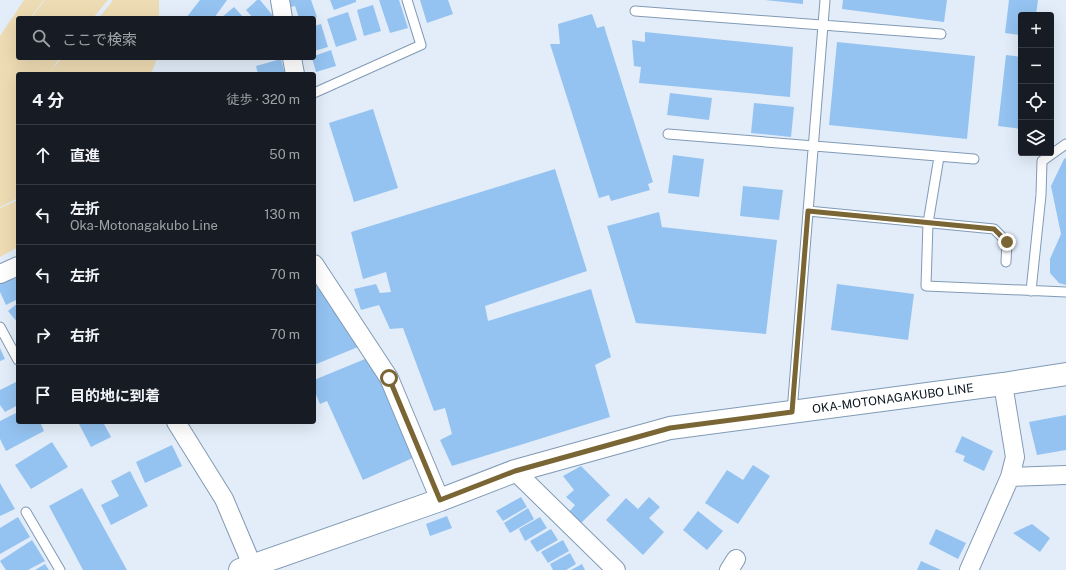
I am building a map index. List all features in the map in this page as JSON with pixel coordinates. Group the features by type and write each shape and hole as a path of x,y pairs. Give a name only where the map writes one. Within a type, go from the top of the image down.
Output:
{"main road":[{"name":"OKA-MOTONAGAKUBO LINE","path":"246,568 440,500 515,471 670,428 1002,384 1066,374"}],"street":[{"path":"280,0 283,16"},
{"path":"292,60 295,72"},
{"path":"0,274 16,267"},
{"path":"316,267 389,378 440,500"},
{"path":"969,570 1010,477 1015,457 1002,384"},
{"path":"177,424 224,499 246,568"},
{"path":"515,471 616,570"},
{"path":"1010,477 1066,475"}],"lane":[{"path":"316,92 421,45 407,0"},
{"path":"792,412 825,0"},
{"path":"636,11 941,34"},
{"path":"668,134 974,159"},
{"path":"1031,291 1041,195 1042,161 1066,144"},
{"path":"939,156 928,222 926,286 1066,292"},
{"path":"808,211 994,229 1007,242 1006,262"},
{"path":"0,327 16,356"},
{"path":"26,512 60,570"}],"shaded area":[{"path":"24,0 44,0 32,16 16,16 16,60 58,60 51,70 60,60 156,60 152,72 16,72 16,199 0,207 0,36"},
{"path":"45,0 108,0 95,16 33,16"},
{"path":"113,0 159,0 159,16 101,16"},
{"path":"16,201 16,248 0,257 0,208"}],"building":[{"path":"200,0 227,0 215,16 188,16"},
{"path":"257,0 260,0 273,16 251,16 246,10"},
{"path":"289,0 311,0 317,17 298,16 295,6 291,7"},
{"path":"330,0 356,0 356,2 334,10"},
{"path":"379,0 399,0 408,28 390,33"},
{"path":"420,0 448,0 453,14 427,23"},
{"path":"765,0 803,0 803,4"},
{"path":"843,0 947,0 944,22 842,9"},
{"path":"1009,0 1038,0 1036,12 1018,12 1018,35 1005,33"},
{"path":"373,5 381,31 364,36 357,10"},
{"path":"234,7 242,16 223,16"},
{"path":"348,12 357,40 336,47 327,19"},
{"path":"592,14 597,28 604,26 653,182 648,184 650,190 611,201 609,195 599,198 550,44 560,44 558,24"},
{"path":"321,24 328,47 316,50 316,25"},
{"path":"645,32 793,47 790,97 639,83 641,67 634,66 632,40 645,42"},
{"path":"837,42 975,56 967,139 829,125"},
{"path":"331,50 336,66 316,72 313,60 316,60 316,55"},
{"path":"1006,55 1018,57 1018,129 998,126"},
{"path":"281,60 284,72 258,72 256,66"},
{"path":"670,93 712,98 709,120 667,115"},
{"path":"754,103 794,107 791,137 751,133"},
{"path":"373,109 398,188 354,202 329,123"},
{"path":"673,155 704,159 699,197 668,193"},
{"path":"1066,158 1066,285 1059,283 1050,273 1050,259 1061,234 1051,186 1064,159"},
{"path":"555,169 587,271 485,306 488,321 591,289 611,357 595,365 610,417 452,466 440,440 452,434 445,408 434,411 403,328 390,329 379,305 361,310 354,289 376,284 380,293 391,292 386,272 363,279 351,232"},
{"path":"743,186 783,190 779,220 740,216"},
{"path":"659,212 662,227 777,240 766,334 636,323 607,226"},
{"path":"16,273 16,300 6,305 0,292 0,281"},
{"path":"319,283 358,347 316,364 316,284"},
{"path":"837,284 914,294 908,340 831,330"},
{"path":"16,305 16,321 8,311"},
{"path":"0,348 5,359 0,361"},
{"path":"365,359 380,377 415,457 363,480 327,401 320,404 316,395 316,379"},
{"path":"16,382 16,406 5,412 0,405 0,390"},
{"path":"16,413 16,424 41,424 44,431 6,451 0,439 0,421"},
{"path":"1066,415 1066,450 1037,455 1029,422"},
{"path":"79,424 104,424 111,437 91,447"},
{"path":"962,436 993,451 984,471 963,461 965,456 955,452"},
{"path":"52,442 68,467 31,489 15,465"},
{"path":"172,445 182,466 145,483 136,462"},
{"path":"753,465 770,476 738,524 705,503 727,470 743,480"},
{"path":"581,466 610,495 581,523 569,512 575,505 566,497 574,490 563,476"},
{"path":"130,471 148,506 111,525 101,505 119,496 111,481"},
{"path":"0,483 15,509 0,516"},
{"path":"82,488 127,570 83,570 49,506"},
{"path":"521,497 527,507 503,521 496,511"},
{"path":"649,497 660,507 649,518 664,532 643,555 606,520 626,498 638,509"},
{"path":"528,508 534,519 510,533 504,523"},
{"path":"698,511 723,531 707,550 683,530"},
{"path":"447,516 452,528 430,536 426,524"},
{"path":"18,517 30,537 0,554 0,528"},
{"path":"540,517 547,528 525,541 519,529"},
{"path":"1032,524 1050,538 1040,552 1013,533"},
{"path":"551,529 558,540 537,552 530,541"},
{"path":"936,529 966,543 958,559 929,544"},
{"path":"32,540 45,561 28,570 6,570 0,561"},
{"path":"563,540 569,551 548,563 541,552"},
{"path":"570,553 576,564 566,570 553,570 550,564"},
{"path":"921,561 941,570 917,570"},
{"path":"45,564 49,570 35,570"},
{"path":"582,564 585,570 571,570"}],"route":[{"path":"389,378 440,500 515,471 670,428 792,412 808,211 994,229 1007,242"}]}
